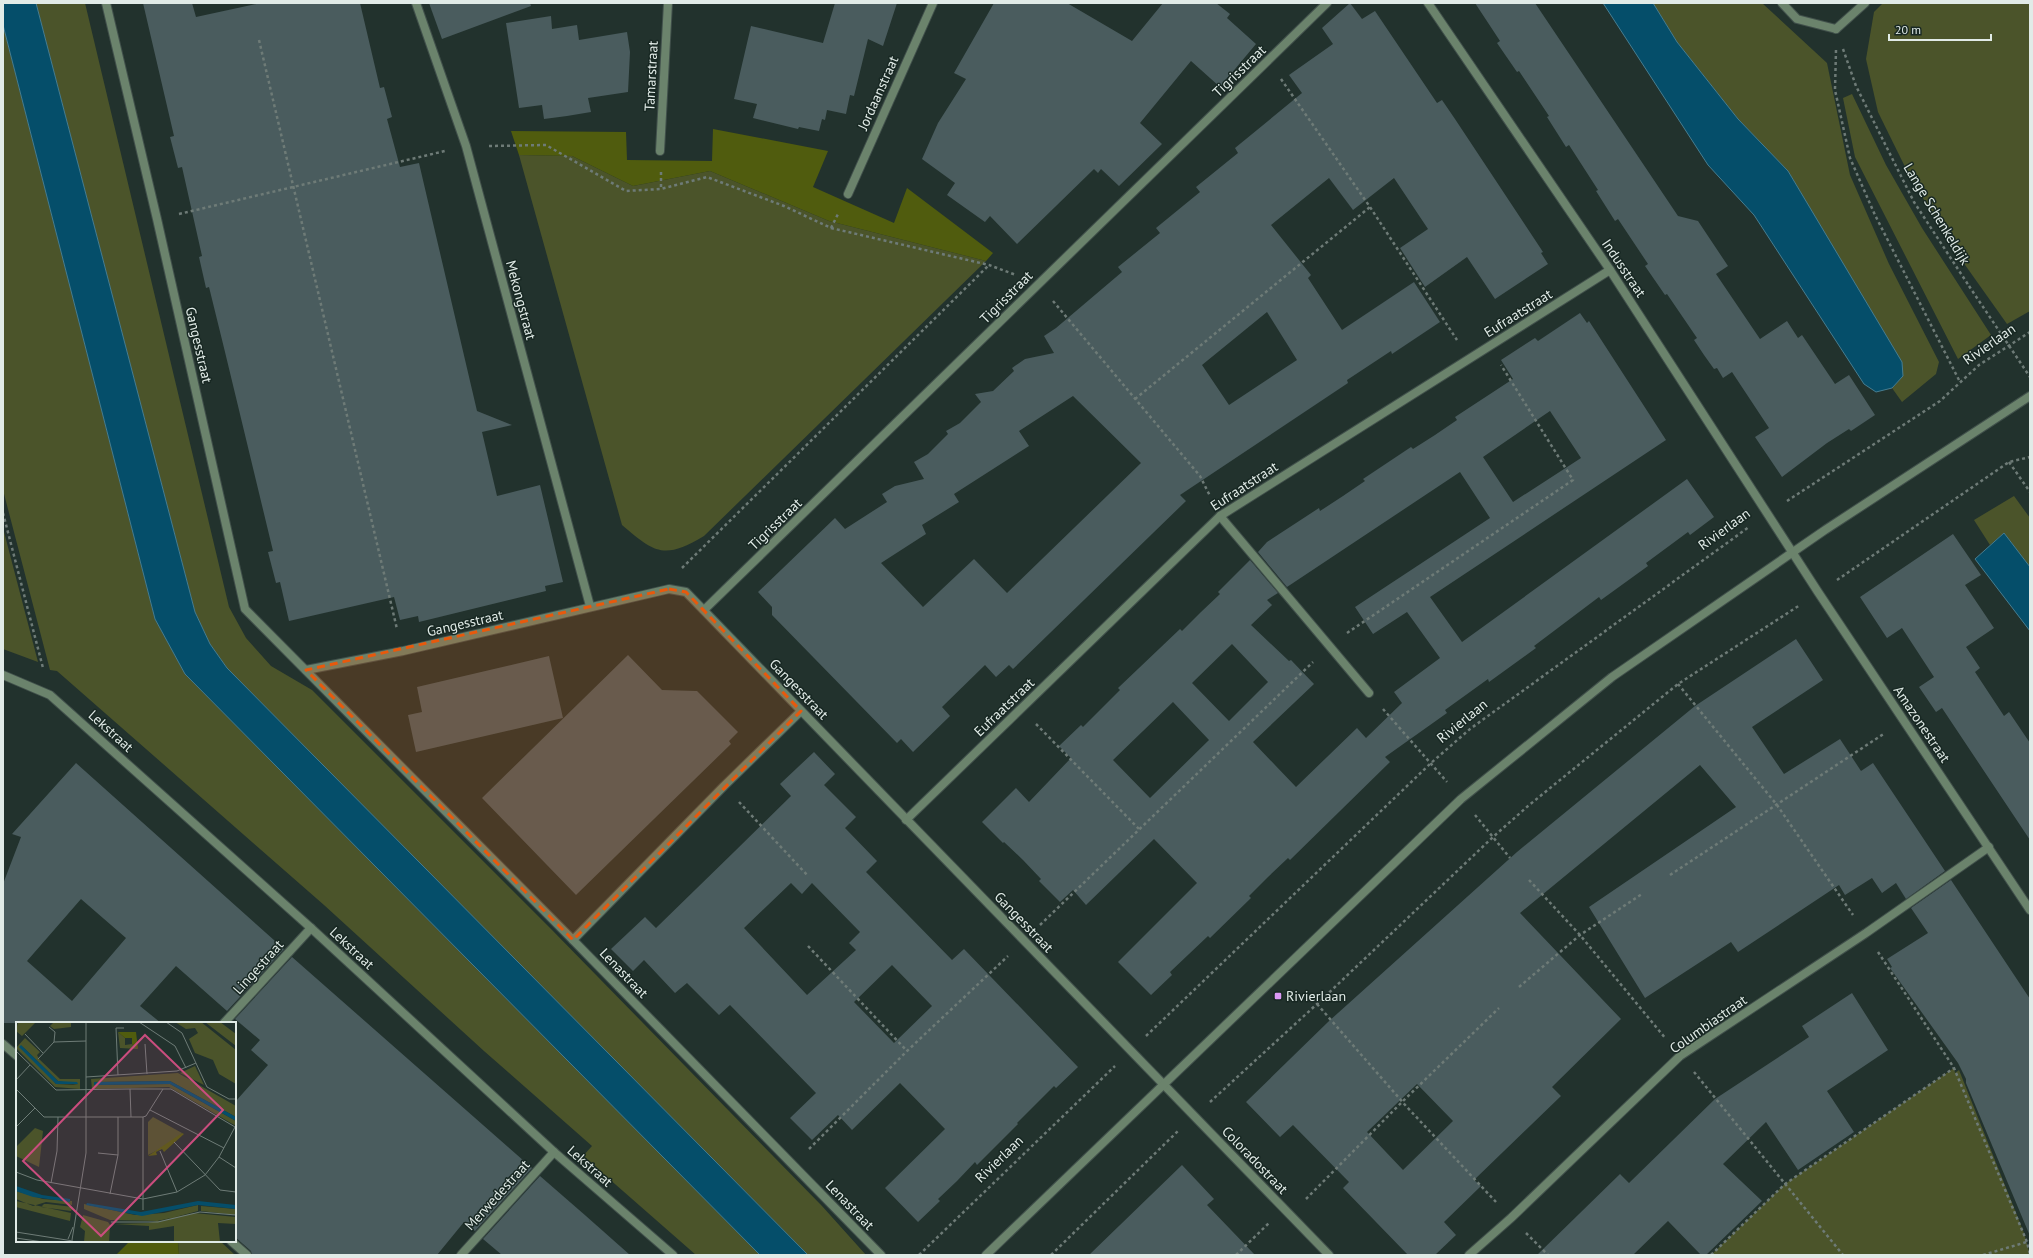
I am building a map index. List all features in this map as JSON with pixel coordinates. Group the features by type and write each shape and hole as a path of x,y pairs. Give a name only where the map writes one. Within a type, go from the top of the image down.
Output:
{"street":[{"name":"Gangesstraat","path":"106,3 157,219 245,609 573,940"},
{"name":"Mekongstraat","path":"416,3 466,146 590,606"},
{"name":"Tamarstraat","path":"660,151 668,3"},
{"name":"Jordaanstraat","path":"848,194 932,3"},
{"name":"Tigrisstraat","path":"704,610 820,499 1038,283 1326,3"},
{"name":"Indusstraat","path":"1428,3 1610,270 1792,552"},
{"path":"1782,3 1797,19 1836,30 1865,3"},
{"name":"Eufraatstraat","path":"906,820 1220,516 1610,270"},
{"path":"986,1255 1461,799 1612,678 1792,552 2030,396"},
{"path":"1220,516 1369,693"},
{"name":"Amazonestraat","path":"1792,552 2030,910"},
{"name":"Gangesstraat","path":"306,670 402,651 590,606 669,589 686,592 1163,1084"},
{"name":"Lekstraat","path":"3,675 50,695 311,928 554,1152 673,1255"},
{"path":"573,940 724,786 801,711"},
{"name":"Columbiastraat","path":"1469,1255 1511,1218 1680,1056 1866,933 1989,847"},
{"name":"Lingestraat","path":"225,1022 311,928"},
{"name":"Lenastraat","path":"573,940 881,1255"},
{"path":"3,1044 16,1055"},
{"name":"Coloradostraat","path":"1163,1084 1329,1255"},
{"name":"Merwedestraat","path":"461,1255 554,1152"},
{"path":"232,1242 247,1255"}],"path":[{"path":"1836,30 1835,90 1850,158 1875,215 1960,382"},
{"name":"Lange Schenkeldijk","path":"1836,30 1856,86 1914,202 2030,377"},
{"path":"259,40 402,651"},
{"path":"1268,61 1370,207 1470,359"},
{"path":"157,219 466,146 546,145 626,191 661,189 707,177 784,206 831,228 989,265 1038,283 1200,476 1220,516"},
{"path":"1135,399 1370,207"},
{"path":"669,589 681,570 989,265"},
{"name":"Rivierlaan","path":"919,1255 1431,763 1470,729 1768,514 1940,401 1979,365 2030,332"},
{"path":"793,1165 907,1051 1330,645 1573,480 1490,346"},
{"path":"1051,1255 1194,1116 1317,1004 1493,837 1528,806 1678,684 1818,592 2009,462 2030,457"},
{"path":"2009,462 2030,492"},
{"path":"3,513 50,695"},
{"path":"1678,684 1777,805 1866,933 1954,1068 2029,1241 2030,1255"},
{"path":"1369,693 1431,763 1510,858"},
{"path":"1021,709 1139,829"},
{"path":"1670,875 1904,720"},
{"path":"724,786 808,876"},
{"path":"1519,987 1580,935 1642,894"},
{"path":"808,946 907,1051"},
{"path":"1317,1004 1402,1102 1511,1218 1548,1255"},
{"path":"1236,1255 1287,1212 1499,1008"},
{"path":"1711,1255 1785,1184 1954,1068"},
{"path":"1983,1255 2029,1241"}],"highlighted area":[{"path":"669,589 686,592 704,610 801,711 573,940 306,670"}],"green space":[{"path":"36,3 85,3 229,607 246,638 271,666 312,690 553,931 822,1206 866,1255 808,1255 227,668 210,644 195,612"},
{"path":"1653,3 1762,3 1827,63 1850,175 1889,264 1939,362 1936,374 1902,402 1892,388 1903,376 1835,252 1788,171 1738,119 1677,42"},
{"path":"1883,3 2030,3 2030,311 2007,324 1958,255 1910,177 1878,112 1866,59 1874,12"},
{"path":"3,25 155,619 185,674 760,1255 696,1255 583,1156 592,1146 484,1051 324,905 57,671 50,670 3,490"},
{"path":"1852,94 1886,165 1922,228 1991,335 1958,359 1855,157 1843,98"},
{"path":"713,129 828,151 813,187 894,223 907,188 993,253 986,261 829,221 710,171 633,186 572,156 519,155 511,131 626,132 627,160 712,161"},
{"path":"519,155 572,156 633,186 710,171 829,221 986,261 704,536 679,548 660,550 643,542 622,525"},
{"path":"2014,496 2030,518 2030,567 2004,533 1990,545 1974,520"},
{"path":"3,528 38,662 3,649"},
{"path":"1954,1068 1955,1073 1959,1070 2024,1233 2030,1255 1711,1255 1785,1184"},
{"path":"129,1242 178,1242 179,1255 116,1255"},
{"path":"178,1242 221,1242 235,1255 179,1255"}],"water":[{"path":"3,3 36,3 195,612 210,644 227,668 808,1255 760,1255 185,674 155,619 3,25"},
{"path":"1603,3 1653,3 1677,42 1738,119 1788,171 1902,362 1903,376 1892,388 1876,392 1864,384 1754,215 1708,165"},
{"path":"2004,533 2030,567 2030,631 1975,559"}],"building":[{"path":"143,3 192,3 196,17 261,3 360,3 380,88 384,87 392,117 387,119 400,167 419,163 477,411 512,425 482,432 497,496 540,485 563,582 545,586 546,591 419,622 418,616 400,620 394,597 289,621 280,582 276,583 268,552 273,551 209,287 206,288 199,257 202,256 182,167 178,168 170,137 174,136"},
{"path":"429,3 530,3 531,6 442,39"},
{"path":"835,3 897,3 883,46 868,39 854,96 850,95 846,114 827,110 825,120 822,119 819,131 799,127 798,129 753,118 757,104 734,99 751,26 823,43"},
{"path":"994,3 1067,3 1132,41 1163,3 1216,3 1230,14 1227,18 1256,44 1220,87 1191,61 1140,123 1162,144 1119,186 1101,169 1098,173 1094,169 1017,244 990,216 985,222 947,195 955,183 922,159 938,123 966,79 954,73"},
{"path":"1350,3 1362,19 1375,11 1437,103 1442,100 1455,119 1543,252 1541,253 1548,264 1495,299 1467,257 1425,287 1400,248 1428,229 1394,178 1353,210 1329,178 1271,225 1311,275 1308,278 1342,330 1414,282 1440,322 1392,354 1391,351 1347,380 1348,383 1180,495 1186,501 1013,669 1009,665 996,677 985,665 942,707 950,716 913,752 901,739 897,743 772,615 772,607 758,592 835,518 845,529 887,502 882,494 895,486 924,479 914,462 928,454 948,434 946,431 960,423 981,402 975,394 993,391 1014,371 1012,368 1025,359 1054,353 1044,336 1056,328 1122,272 1118,267 1160,233 1156,228 1200,192 1196,187 1238,153 1235,148 1302,93 1289,75 1333,44 1322,28","holes":["1267,312 1297,360 1229,405 1202,365","1073,396 1141,463 1007,593 974,559 923,607 881,563 926,534 922,525 959,502 954,494 1029,446 1019,431"]},
{"path":"1475,3 1535,3 1678,216 1698,221 1728,266 1716,274 1760,339 1787,321 1798,338 1802,335 1835,384 1849,375 1875,415 1851,431 1849,429 1827,443 1782,477 1755,437 1769,428 1732,372 1723,378 1717,368 1714,369 1704,355 1694,340 1697,338 1667,294 1665,295 1645,266 1648,264 1618,219 1615,221 1596,191 1598,190 1569,145 1566,147 1547,117 1549,116 1519,71 1517,72 1497,43 1500,41"},
{"path":"551,16 552,29 577,25 579,40 627,32 630,52 628,92 588,98 591,112 567,116 544,119 542,105 519,108 506,23"},
{"path":"1580,313 1587,323 1589,321 1666,440 1430,597 1462,642 1687,479 1714,517 1690,535 1688,532 1646,563 1648,566 1601,600 1599,597 1534,646 1536,648 1489,682 1488,679 1445,710 1447,713 1385,757 1390,762 1290,860 1288,858 1268,877 1249,896 1251,898 1210,938 1208,936 1170,972 1172,975 1151,995 1118,962 1197,883 1154,839 1086,905 1073,890 1060,902 1039,881 1041,879 1023,860 982,822 1016,788 1029,802 1071,758 1059,746 1081,725 1083,727 1120,690 1118,688 1180,629 1182,631 1220,594 1218,592 1250,560 1278,593 1267,600 1272,605 1251,625 1289,661 1291,660 1314,684 1253,742 1296,787 1357,728 1366,738 1402,703 1394,692 1440,658 1407,612 1373,634 1355,607 1490,518 1460,472 1287,587 1258,552 1267,542 1319,508 1320,511 1343,496 1365,481 1363,479 1411,447 1413,449 1435,435 1457,420 1455,417 1513,379 1501,360 1535,338 1538,341","holes":["1550,411 1581,458 1513,502 1483,457","1232,644 1268,682 1229,721 1192,683","1173,702 1209,740 1150,798 1113,760"]},
{"path":"1953,534 1981,575 1965,585 1994,628 1966,647 1980,668 1975,672 2004,716 2009,712 2030,743 2030,840 1942,708 1936,712 1919,687 1934,677 1902,628 1887,638 1860,597"},
{"path":"1796,639 1823,680 1752,727 1784,774 1840,739 1861,771 1873,763 1945,871 1906,899 1896,883 1882,893 1872,878 1845,895 1839,885 1738,952 1731,942 1645,998 1589,907 1736,807 1700,765 1520,913 1621,1019 1552,1087 1561,1096 1474,1180 1481,1186 1444,1222 1456,1235 1435,1255 1408,1255 1343,1188 1349,1182 1293,1125 1280,1137 1246,1102 1328,1022 1517,852 1695,706","holes":["1417,1084 1453,1121 1403,1170 1367,1132"]},
{"path":"628,655 662,690 697,691 738,732 729,741 731,744 576,895 482,798"},
{"path":"549,656 563,718 416,752 408,715 422,712 417,687"},
{"path":"814,752 835,774 824,785 856,817 845,828 877,861 866,872 952,960 964,949 1078,1067 1056,1088 1054,1086 977,1165 975,1162 938,1199 940,1201 918,1222 885,1188 945,1129 900,1083 852,1130 838,1115 812,1140 790,1118 816,1093 730,1005 719,1015 687,983 675,993 644,960 633,971 611,949 645,917 656,928 735,851 791,796 780,784","holes":["791,883 802,894 812,883 860,932 849,943 856,950 807,995 744,928","892,965 932,1006 894,1043 854,1002"]},
{"path":"76,763 284,949 227,1011 176,966 140,1006 160,1022 3,1023 3,884 21,837 12,834","holes":["81,899 126,938 72,1001 27,961"]},
{"path":"1951,880 2030,999 2030,1236 1966,1083 1966,1079 1958,1063 1890,968 1892,967 1887,959 1928,933 1911,908"},
{"path":"292,957 532,1168 475,1231 464,1222 437,1255 252,1255 251,1251 236,1238 236,1101 268,1065 251,1050 260,1040 235,1019"},
{"path":"1852,993 1888,1050 1827,1091 1854,1132 1798,1170 1766,1122 1723,1164 1762,1201 1706,1255 1701,1255 1668,1221 1633,1255 1537,1255 1620,1174 1629,1183 1715,1099 1809,1037 1802,1026"},
{"path":"1182,1165 1214,1199 1207,1205 1255,1255 1089,1255"},
{"path":"540,1176 630,1255 502,1255 483,1239"}],"place":[{"name":"Rivierlaan","path":"1278,996"}]}
